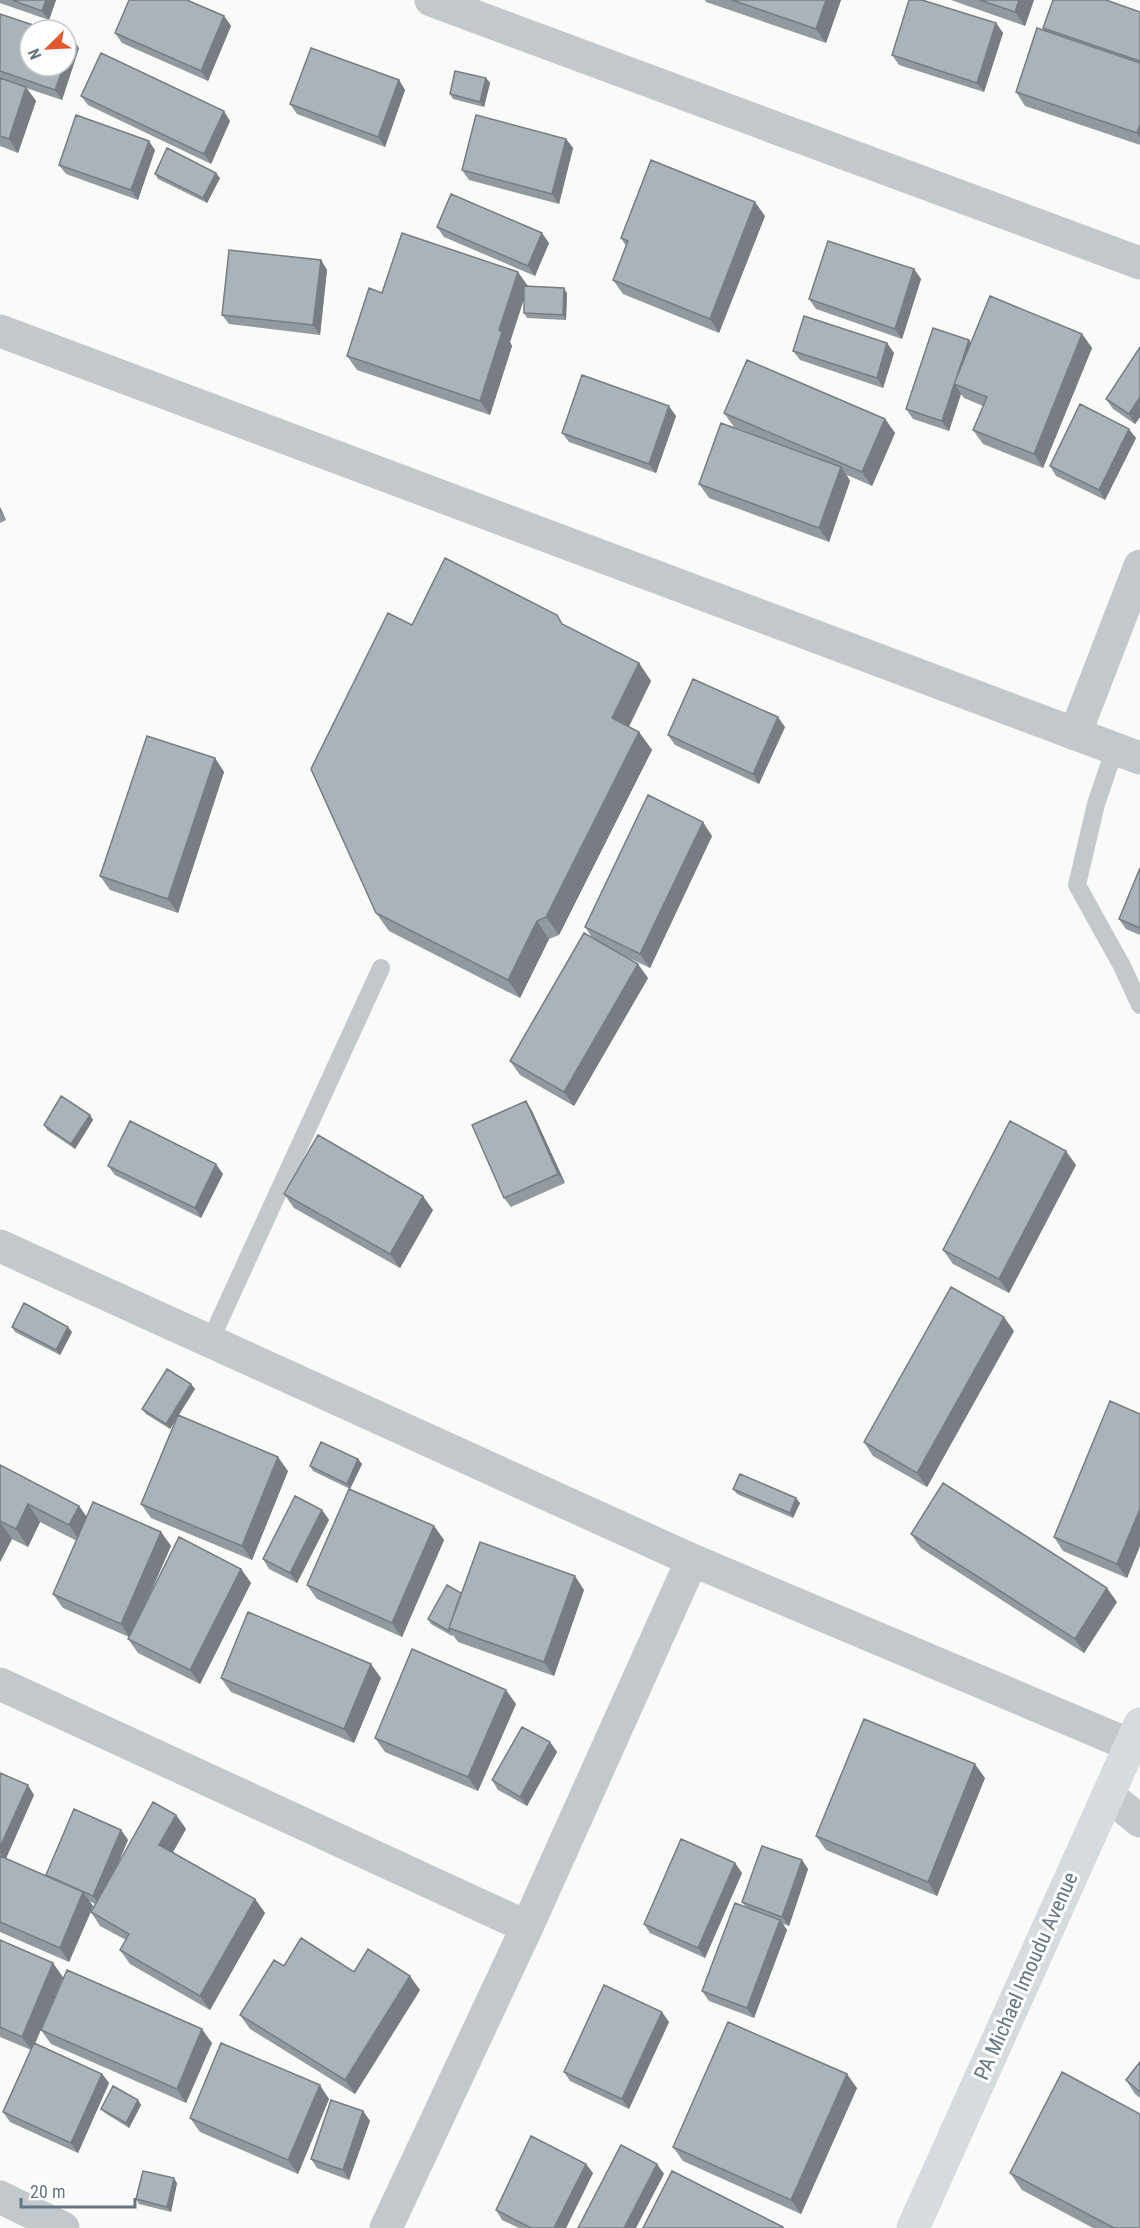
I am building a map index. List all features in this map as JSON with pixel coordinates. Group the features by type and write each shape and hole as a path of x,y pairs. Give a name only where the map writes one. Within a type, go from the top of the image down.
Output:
{"street":[{"path":"431,0 1140,263"},
{"path":"0,331 1127,753"},
{"path":"1075,734 1140,566"},
{"path":"0,1246 692,1560 1135,1734"},
{"path":"386,2228 527,1927 692,1560"},
{"path":"0,1684 527,1927"},
{"name":"PA Michael Imoudu Avenue","path":"913,2228 1135,1734"},
{"path":"1108,1795 1140,1821"},
{"path":"0,2197 63,2228"}],"lane":[{"path":"1127,753 1096,804 1077,885 1122,966 1140,1005"},
{"path":"210,1341 381,968"}],"building":[{"path":"12,0 46,0 42,11"},
{"path":"129,0 187,0 224,16 201,71 115,33"},
{"path":"732,0 826,0 816,29"},
{"path":"909,0 922,0 996,23 977,83 892,55"},
{"path":"980,0 1019,0 1015,12"},
{"path":"1053,0 1106,0 1140,12 1140,61 1043,28"},
{"path":"0,14 18,20 18,77 0,71"},
{"path":"1037,28 1140,63 1140,124 1137,133 1016,92"},
{"path":"311,48 399,80 378,137 290,104"},
{"path":"101,53 224,111 204,154 81,96"},
{"path":"455,71 486,78 480,102 450,94"},
{"path":"0,78 26,87 9,139 0,136"},
{"path":"20,78 60,78 55,90"},
{"path":"76,115 149,141 131,190 59,165"},
{"path":"476,115 566,139 552,194 462,170"},
{"path":"167,148 216,173 203,198 155,174"},
{"path":"651,160 755,202 710,319 613,280 628,241 621,238"},
{"path":"451,194 542,233 528,266 437,227"},
{"path":"402,233 518,272 499,330 502,332 480,401 347,356 369,288 382,293"},
{"path":"828,241 914,269 895,329 809,299"},
{"path":"229,250 321,260 313,325 222,315"},
{"path":"524,286 564,288 563,315 524,313"},
{"path":"990,296 1082,334 1034,454 973,430 987,397 954,384"},
{"path":"804,316 887,343 877,378 793,351"},
{"path":"933,328 969,340 942,421 906,409"},
{"path":"1140,347 1140,397 1129,414 1106,399"},
{"path":"747,360 885,419 862,472 724,413"},
{"path":"582,375 669,406 649,464 562,433"},
{"path":"1080,404 1129,429 1099,490 1050,466"},
{"path":"721,423 841,467 819,528 699,484"},
{"path":"445,558 557,615 562,624 639,663 612,718 639,732 546,917 537,921 508,980 376,913 311,769 388,613 412,625"},
{"path":"693,679 778,717 753,774 668,735"},
{"path":"147,736 215,758 168,899 100,876"},
{"path":"648,795 703,822 640,954 585,927"},
{"path":"1140,868 1140,928 1119,919"},
{"path":"584,933 638,964 564,1092 510,1061"},
{"path":"61,1096 90,1115 71,1144 44,1125"},
{"path":"526,1101 558,1174 504,1198 472,1125"},
{"path":"130,1121 216,1164 195,1208 108,1166"},
{"path":"1010,1121 1066,1151 999,1279 943,1250"},
{"path":"318,1135 423,1196 390,1254 284,1194"},
{"path":"951,1287 1004,1317 917,1473 864,1442"},
{"path":"24,1303 68,1327 56,1350 12,1327"},
{"path":"167,1369 191,1384 166,1424 142,1409"},
{"path":"1110,1401 1140,1414 1140,1509 1117,1564 1054,1537"},
{"path":"178,1415 278,1457 242,1546 141,1504"},
{"path":"321,1442 358,1459 347,1484 310,1466"},
{"path":"0,1465 79,1506 69,1525 28,1504 16,1529 0,1521"},
{"path":"740,1474 796,1498 790,1513 733,1489"},
{"path":"943,1483 1107,1588 1075,1639 911,1534"},
{"path":"349,1489 434,1526 392,1623 307,1585"},
{"path":"295,1496 322,1510 290,1573 263,1559"},
{"path":"93,1502 161,1532 121,1624 53,1594"},
{"path":"179,1537 241,1569 190,1670 128,1639"},
{"path":"480,1542 575,1576 544,1662 449,1628"},
{"path":"447,1585 461,1593 449,1631 428,1619"},
{"path":"248,1612 371,1664 344,1729 221,1678"},
{"path":"412,1649 506,1690 468,1777 375,1738"},
{"path":"864,1719 975,1764 928,1882 816,1836"},
{"path":"522,1727 550,1742 520,1797 492,1780"},
{"path":"0,1773 28,1785 0,1847"},
{"path":"153,1802 176,1815 159,1845 255,1899 200,1996 120,1950 129,1934 91,1912"},
{"path":"74,1809 121,1830 93,1896 46,1875"},
{"path":"681,1839 735,1863 698,1948 644,1924"},
{"path":"762,1846 802,1860 782,1917 742,1902"},
{"path":"0,1856 83,1892 60,1948 0,1922"},
{"path":"735,1903 780,1920 747,2008 702,1991"},
{"path":"301,1938 354,1972 368,1949 410,1976 345,2080 240,2015 274,1960 284,1966"},
{"path":"0,1940 53,1963 22,2037 0,2027"},
{"path":"67,1970 202,2029 177,2089 41,2030"},
{"path":"604,1985 662,2012 622,2099 564,2072"},
{"path":"728,2022 847,2074 791,2200 673,2147"},
{"path":"34,2043 102,2074 71,2143 3,2112"},
{"path":"221,2043 320,2085 288,2160 190,2118"},
{"path":"1140,2062 1140,2092 1126,2080"},
{"path":"1062,2072 1140,2114 1140,2228 1114,2228 1010,2173"},
{"path":"113,2086 138,2100 126,2123 101,2109"},
{"path":"331,2100 363,2111 343,2170 311,2159"},
{"path":"531,2136 586,2164 554,2228 531,2228 496,2210"},
{"path":"621,2145 657,2164 624,2228 578,2228"},
{"path":"143,2171 174,2178 167,2207 136,2199"},
{"path":"672,2171 783,2227 783,2228 643,2228"}]}
